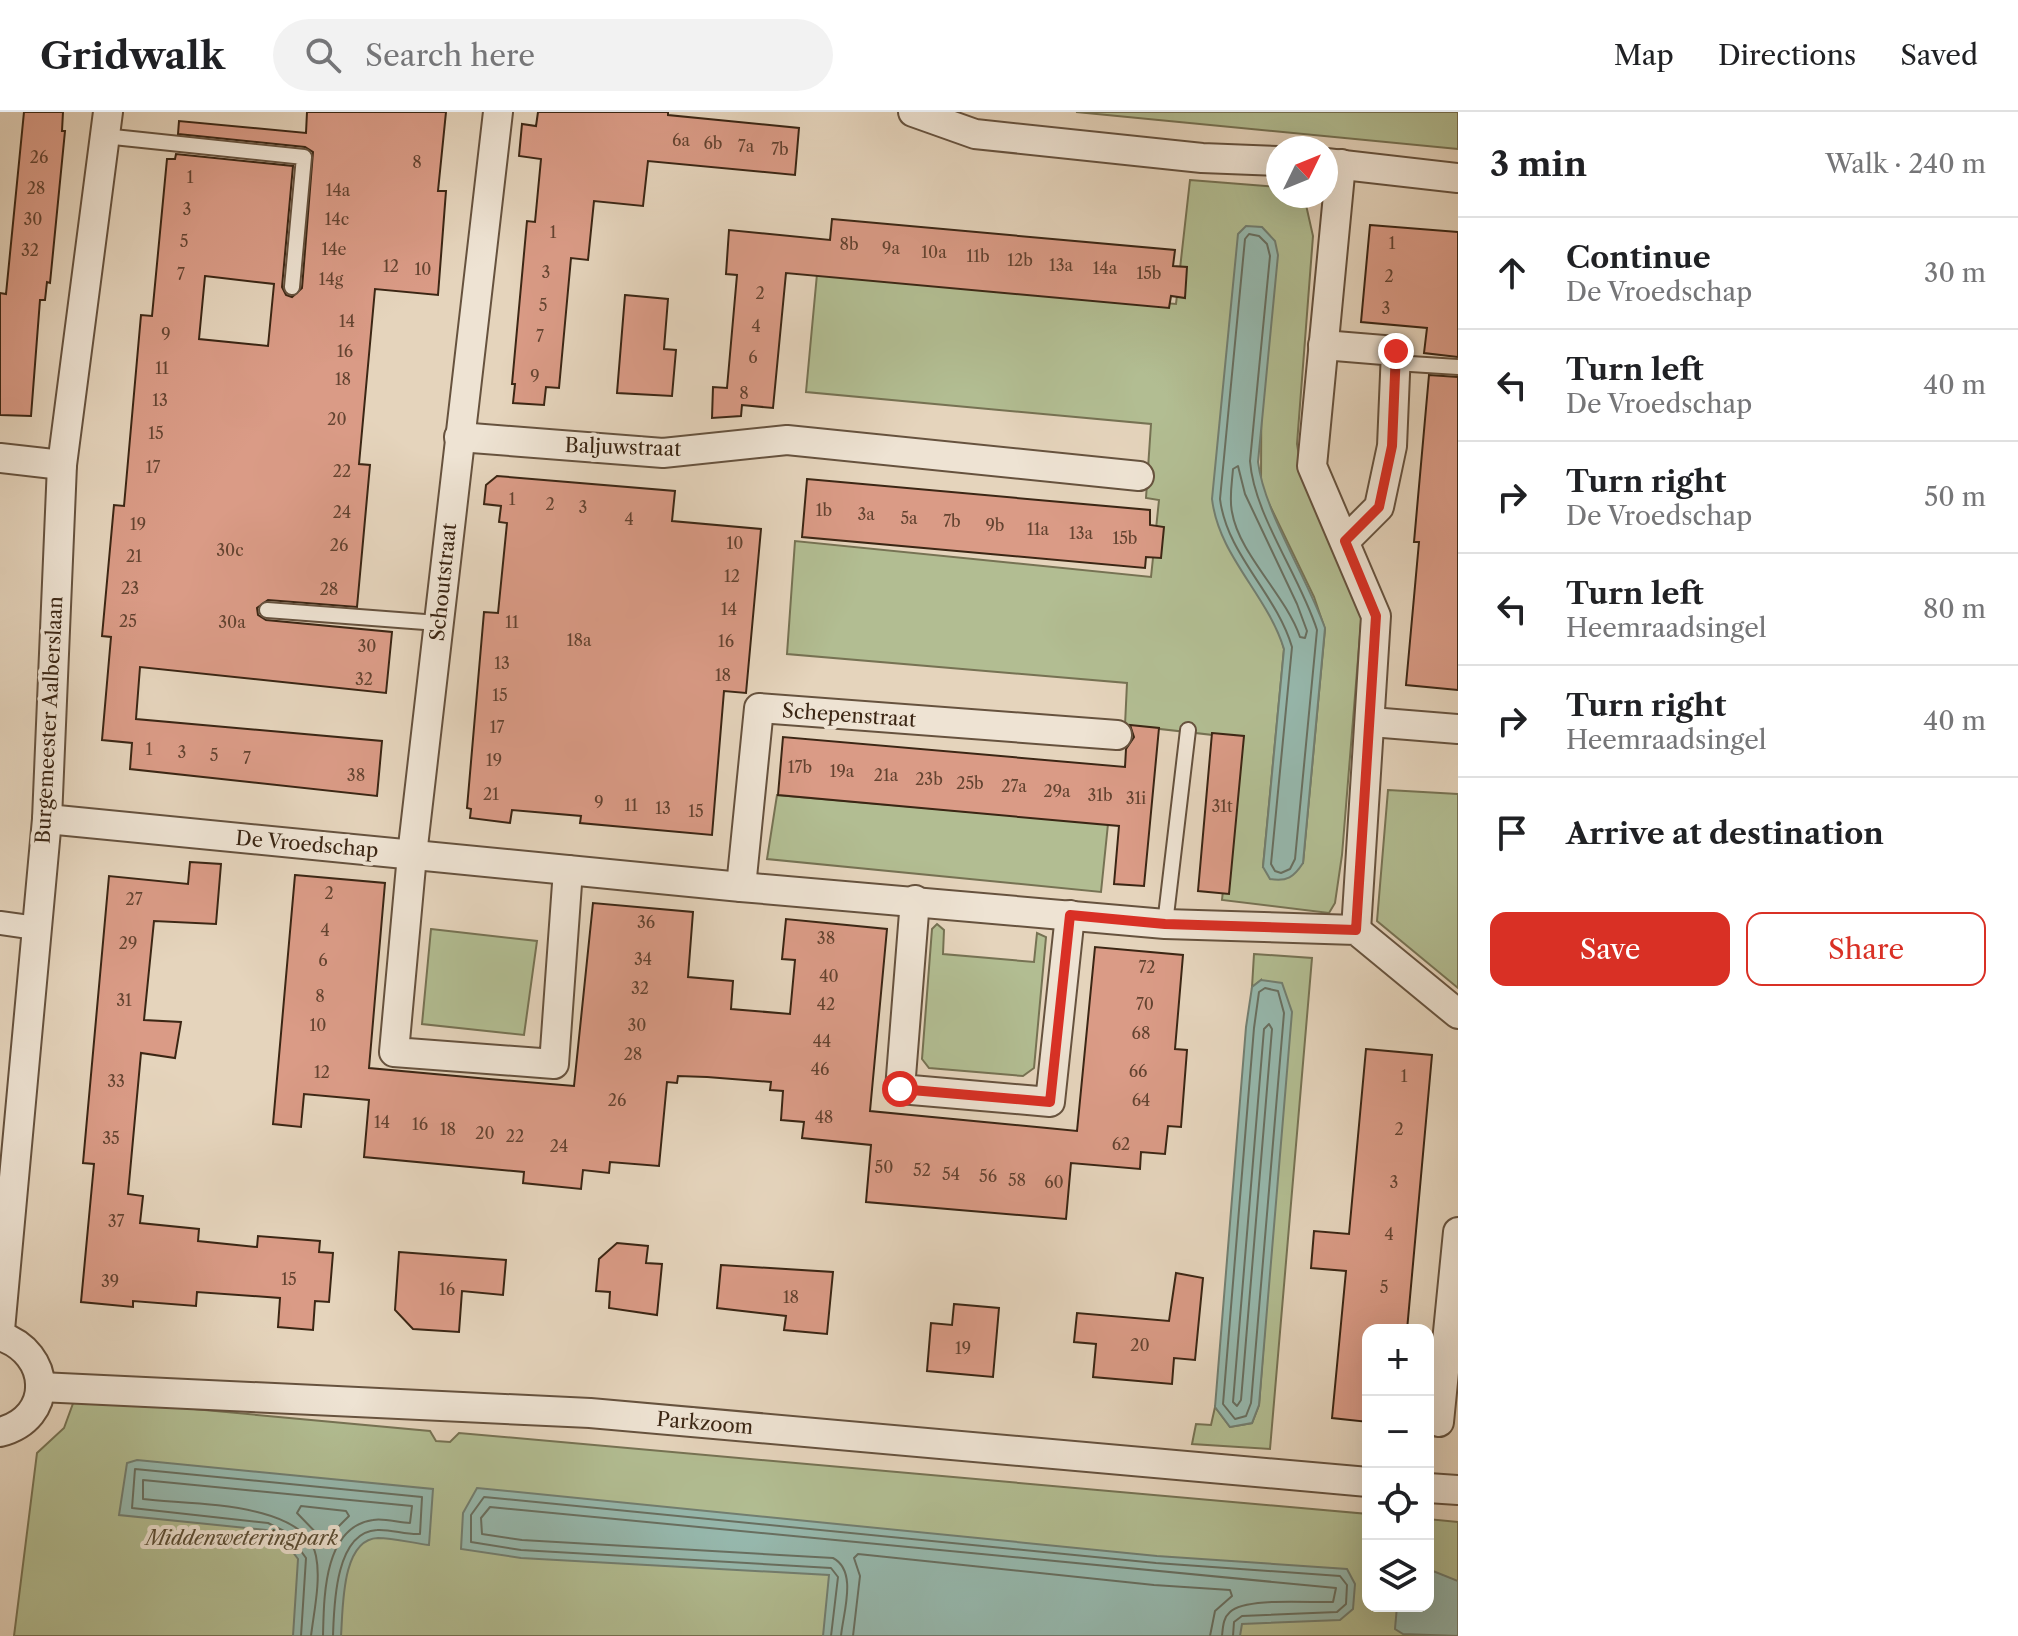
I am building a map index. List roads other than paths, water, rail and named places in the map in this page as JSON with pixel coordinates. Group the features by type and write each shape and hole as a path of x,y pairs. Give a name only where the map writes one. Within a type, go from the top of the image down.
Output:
{"street":[{"name":"Schoutstraat","path":"498,112 412,855 394,1052 554,1064 568,870"},
{"path":"913,112 1202,158 1266,161"},
{"name":"Burgemeester Aalberslaan","path":"0,1333 47,819 62,465 106,124"},
{"path":"1338,164 1458,178"},
{"path":"1331,208 1312,466 1376,616 1356,930 1458,1014"},
{"path":"1323,345 1396,351 1392,446 1379,507 1345,541"},
{"name":"Baljuwstraat","path":"459,437 663,453 787,440 1139,476"},
{"path":"0,458 62,465"},
{"name":"Schepenstraat","path":"741,887 759,708 1117,735"},
{"path":"1371,722 1458,729"},
{"name":"De Vroedschap","path":"47,819 741,887 1165,924 1356,930"},
{"path":"915,900 900,1089 1050,1102 1070,915"},
{"path":"0,923 36,928"},
{"path":"1439,1422 1456,1280 1458,1232"},
{"path":"0,1333 34,1359 40,1387 38,1399 27,1419 0,1432"},
{"name":"Parkzoom","path":"40,1387 590,1413 1362,1481"},
{"path":"1434,1488 1458,1490"}],"lane":[{"path":"106,124 304,157 292,287"},
{"path":"1395,363 1458,367"},
{"path":"267,610 438,623"},
{"path":"1165,924 1188,730"}],"water":[{"path":"1246,226 1262,227 1275,241 1278,255 1258,462 1268,502 1325,628 1303,863 1293,875 1281,880 1270,879 1263,867 1284,649 1267,611 1224,539 1212,499 1238,234"},
{"path":"1261,980 1282,983 1292,1012 1259,1405 1252,1423 1230,1427 1215,1407 1246,1027 1252,987"},
{"path":"137,1460 433,1489 429,1545 384,1538 366,1541 357,1550 346,1578 341,1636 293,1636 298,1559 283,1539 266,1530 119,1515 127,1463"},
{"path":"477,1488 1157,1556 1347,1569 1355,1584 1353,1609 1340,1620 1242,1624 1240,1636 823,1636 829,1575 521,1558 461,1549 463,1513"},
{"path":"1434,1571 1458,1581 1458,1636 1403,1634 1395,1629 1396,1612 1434,1612"}],"park label":[{"name":"Middenweteringpark","path":"242,1538"}]}
